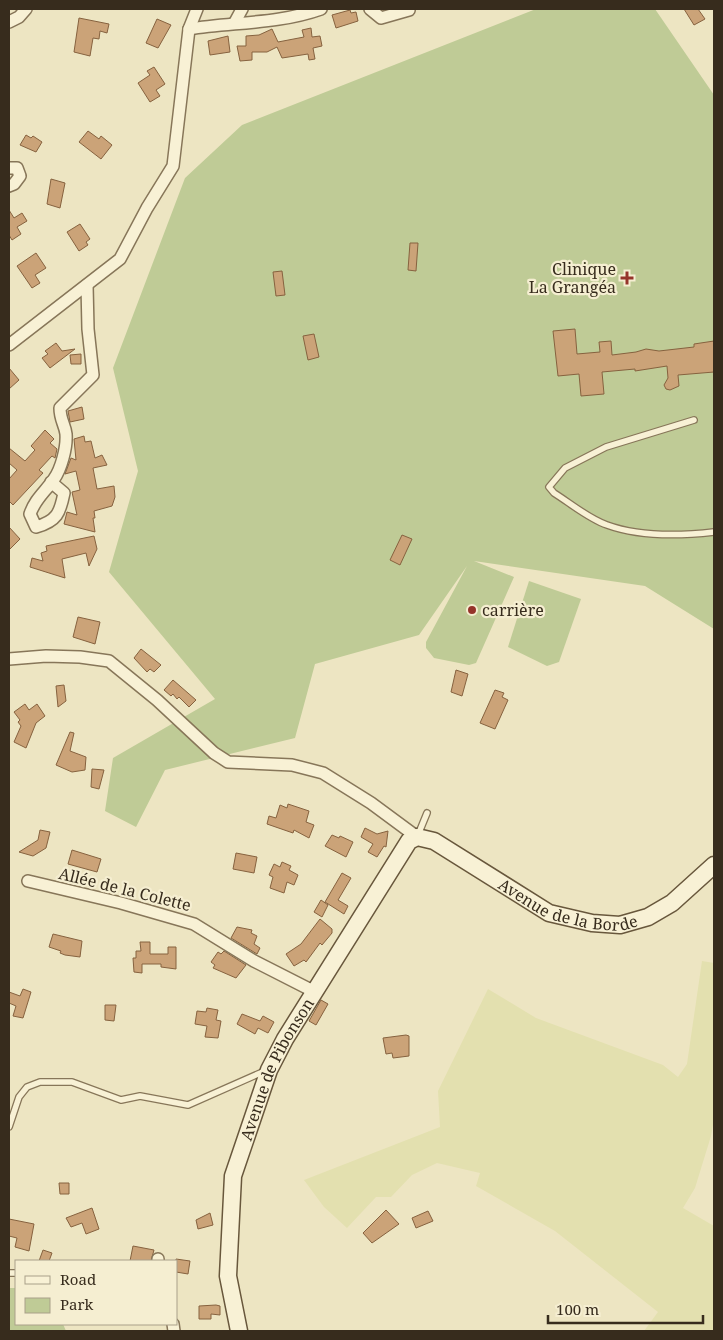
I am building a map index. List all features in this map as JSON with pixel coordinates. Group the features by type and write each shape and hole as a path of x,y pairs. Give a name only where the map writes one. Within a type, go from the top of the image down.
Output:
{"street":[{"path":"9,22 19,17 26,9"},
{"path":"9,346 120,259 147,208 173,166 189,30 197,9"},
{"path":"235,22 242,9"},
{"path":"189,30 235,22 280,20 321,9"},
{"path":"370,9 381,18 409,10"},
{"path":"9,168 17,168 20,176 14,184 9,186"},
{"path":"51,482 63,456 66,434 60,420 60,408 93,375 88,329 87,285"},
{"path":"9,659 46,656 80,657 109,661 157,700 214,753 228,762 292,765 323,774 371,803 417,837"},
{"name":"Avenue de la Borde","path":"417,837 434,841 549,913 592,924 620,925 648,917 672,903 711,872"},
{"name":"Avenue de Pibonson","path":"239,1331 228,1276 233,1176 269,1070 285,1039 316,992 403,849 410,841 417,837"},
{"name":"Allée de la Colette","path":"28,881 121,903 194,924 254,961 316,992"}],"lane":[{"path":"694,420 606,447 565,468 549,487 554,493 606,525 640,533 690,535 714,532"},
{"path":"417,837 427,813"},
{"path":"9,1127 19,1097 27,1087 40,1082 72,1082 121,1100 140,1096 188,1105 269,1070"}],"shaded area":[{"path":"702,961 714,963 714,1119 711,1136 695,1188 683,1208 714,1226 714,1331 644,1331 658,1312 555,1231 476,1186 480,1173 437,1163 412,1175 391,1197 376,1197 347,1228 324,1207 304,1180 440,1127 438,1091 488,989 536,1018 663,1065 678,1077 687,1064"}],"green space":[{"path":"536,9 655,9 714,95 714,629 645,586 474,561 514,577 476,663 469,665 434,658 426,648 426,642 467,566 419,635 315,664 295,738 165,770 136,827 105,811 113,758 215,699 109,572 138,471 113,368 185,178 242,125"},
{"name":"carrière","path":"529,581 581,599 559,662 547,666 508,647"},
{"path":"9,1288 15,1288 15,1325 63,1325 66,1331 9,1331"}],"building":[{"path":"684,9 698,9 705,19 694,25"},
{"path":"350,10 351,13 356,12 358,21 336,28 332,15"},
{"path":"79,18 109,24 107,33 100,31 99,39 93,38 90,56 74,52"},
{"path":"157,19 171,25 158,48 146,43"},
{"path":"311,28 312,37 320,36 322,46 313,48 315,59 309,60 308,54 282,58 277,47 267,52 252,52 252,60 240,61 237,46 246,46 246,36 259,35 272,29 278,42 304,37 302,30"},
{"path":"228,36 230,52 210,55 208,41"},
{"path":"154,67 165,84 156,90 160,96 150,102 138,83 150,75 147,71"},
{"path":"88,131 99,139 101,136 112,145 101,159 79,142"},
{"path":"26,135 31,138 33,136 42,142 36,152 20,145"},
{"path":"51,179 65,183 60,208 47,204"},
{"path":"9,210 14,218 22,213 27,221 17,227 21,234 12,240 9,235"},
{"path":"80,224 90,239 86,242 88,245 79,251 67,232"},
{"path":"410,243 418,243 416,271 408,270"},
{"path":"36,253 46,268 35,275 40,283 32,288 17,266"},
{"path":"282,271 285,295 276,296 273,272"},
{"name":"Clinique La Grangéa","path":"575,329 577,354 600,352 599,342 611,341 612,355 646,349 659,351 694,347 694,344 714,341 714,372 678,375 679,386 670,390 666,389 664,385 668,378 667,366 635,371 635,369 602,372 604,394 581,396 579,374 558,376 553,331"},
{"path":"314,334 319,357 308,360 303,336"},
{"path":"56,343 62,351 75,349 50,368 42,358 48,354 45,351"},
{"path":"81,354 81,364 71,364 70,355"},
{"path":"9,368 19,380 9,389"},
{"path":"82,407 84,419 70,422 68,411"},
{"path":"45,430 54,439 50,443 57,449 55,458 52,456 39,470 43,473 13,505 9,501 9,479 17,470 9,463 9,448 25,461 35,450 31,446"},
{"path":"84,436 85,442 91,441 95,458 102,455 107,465 93,468 97,489 114,486 115,497 112,506 94,511 95,532 64,524 67,512 77,515 72,492 80,490 76,471 65,474 71,458 76,460 74,439"},
{"path":"9,527 20,539 9,550"},
{"path":"402,535 412,539 400,565 390,560"},
{"path":"94,536 97,549 89,566 86,553 62,559 65,578 30,567 32,558 43,561 41,553 47,551 46,546"},
{"path":"78,617 100,622 95,644 73,637"},
{"path":"141,649 161,665 154,672 150,669 147,672 134,658"},
{"path":"456,670 468,674 462,696 451,692"},
{"path":"173,680 196,700 189,707 179,697 177,699 173,694 171,696 164,690"},
{"path":"64,685 66,701 58,707 56,686"},
{"path":"495,690 504,693 502,697 508,700 495,729 480,723"},
{"path":"25,704 29,710 37,704 45,716 36,723 26,748 14,742 21,726 18,722 20,720 14,712"},
{"path":"70,732 74,733 70,751 86,757 85,770 72,772 56,765"},
{"path":"92,769 104,770 99,789 91,787"},
{"path":"288,804 309,811 306,822 314,825 309,838 294,830 293,833 267,824 269,816 276,818 280,805 287,808"},
{"path":"365,828 377,834 388,831 386,847 384,846 377,857 368,852 373,844 361,837"},
{"path":"40,830 50,832 46,848 33,856 19,852 38,840"},
{"path":"332,835 339,838 340,836 353,842 346,857 325,846"},
{"path":"72,850 101,859 97,872 68,864"},
{"path":"236,853 257,857 254,873 233,869"},
{"path":"282,862 291,866 289,870 298,875 294,885 287,882 284,893 270,888 273,877 269,875 274,864 280,867"},
{"path":"342,873 351,878 338,900 348,906 344,914 325,902"},
{"path":"321,900 328,905 322,917 314,912"},
{"path":"320,919 332,929 332,933 322,945 320,943 306,962 304,960 294,966 286,954 301,944"},
{"path":"237,927 252,930 251,933 257,936 254,944 260,948 257,954 231,938"},
{"path":"53,934 82,941 80,957 65,955 60,953 61,951 49,947"},
{"path":"140,942 150,942 150,954 168,954 168,947 176,947 176,969 161,967 161,964 142,964 142,973 134,972 133,958 136,958 136,951 141,951"},
{"path":"224,951 246,965 236,978 213,968 215,965 211,962 218,952 221,954"},
{"path":"23,989 31,992 23,1018 13,1016 16,1006 9,1003 9,992 20,996"},
{"path":"321,1000 328,1004 316,1025 309,1021"},
{"path":"105,1005 116,1005 114,1021 105,1020"},
{"path":"207,1008 218,1010 216,1020 221,1021 218,1038 205,1037 207,1026 195,1024 197,1011 206,1012"},
{"path":"242,1014 260,1021 263,1016 274,1022 268,1033 258,1028 255,1034 237,1024"},
{"path":"409,1036 409,1056 393,1058 392,1053 386,1054 383,1038"},
{"path":"59,1183 69,1183 69,1194 60,1194"},
{"path":"92,1208 99,1229 86,1234 82,1223 71,1227 66,1218"},
{"path":"386,1210 399,1224 372,1243 363,1233"},
{"path":"428,1211 433,1221 416,1228 412,1218"},
{"path":"210,1213 213,1225 198,1229 196,1220"},
{"path":"9,1219 34,1224 29,1251 15,1247 17,1238 9,1236"},
{"path":"133,1246 154,1250 151,1260 130,1260"},
{"path":"43,1250 52,1253 49,1260 39,1260"},
{"path":"176,1259 190,1261 188,1274 178,1272 178,1260"},
{"path":"199,1306 220,1306 220,1315 211,1314 211,1319 199,1319"}],"place":[{"name":"Clinique La Grangéa","path":"627,278"},
{"name":"carrière","path":"472,610"}]}
